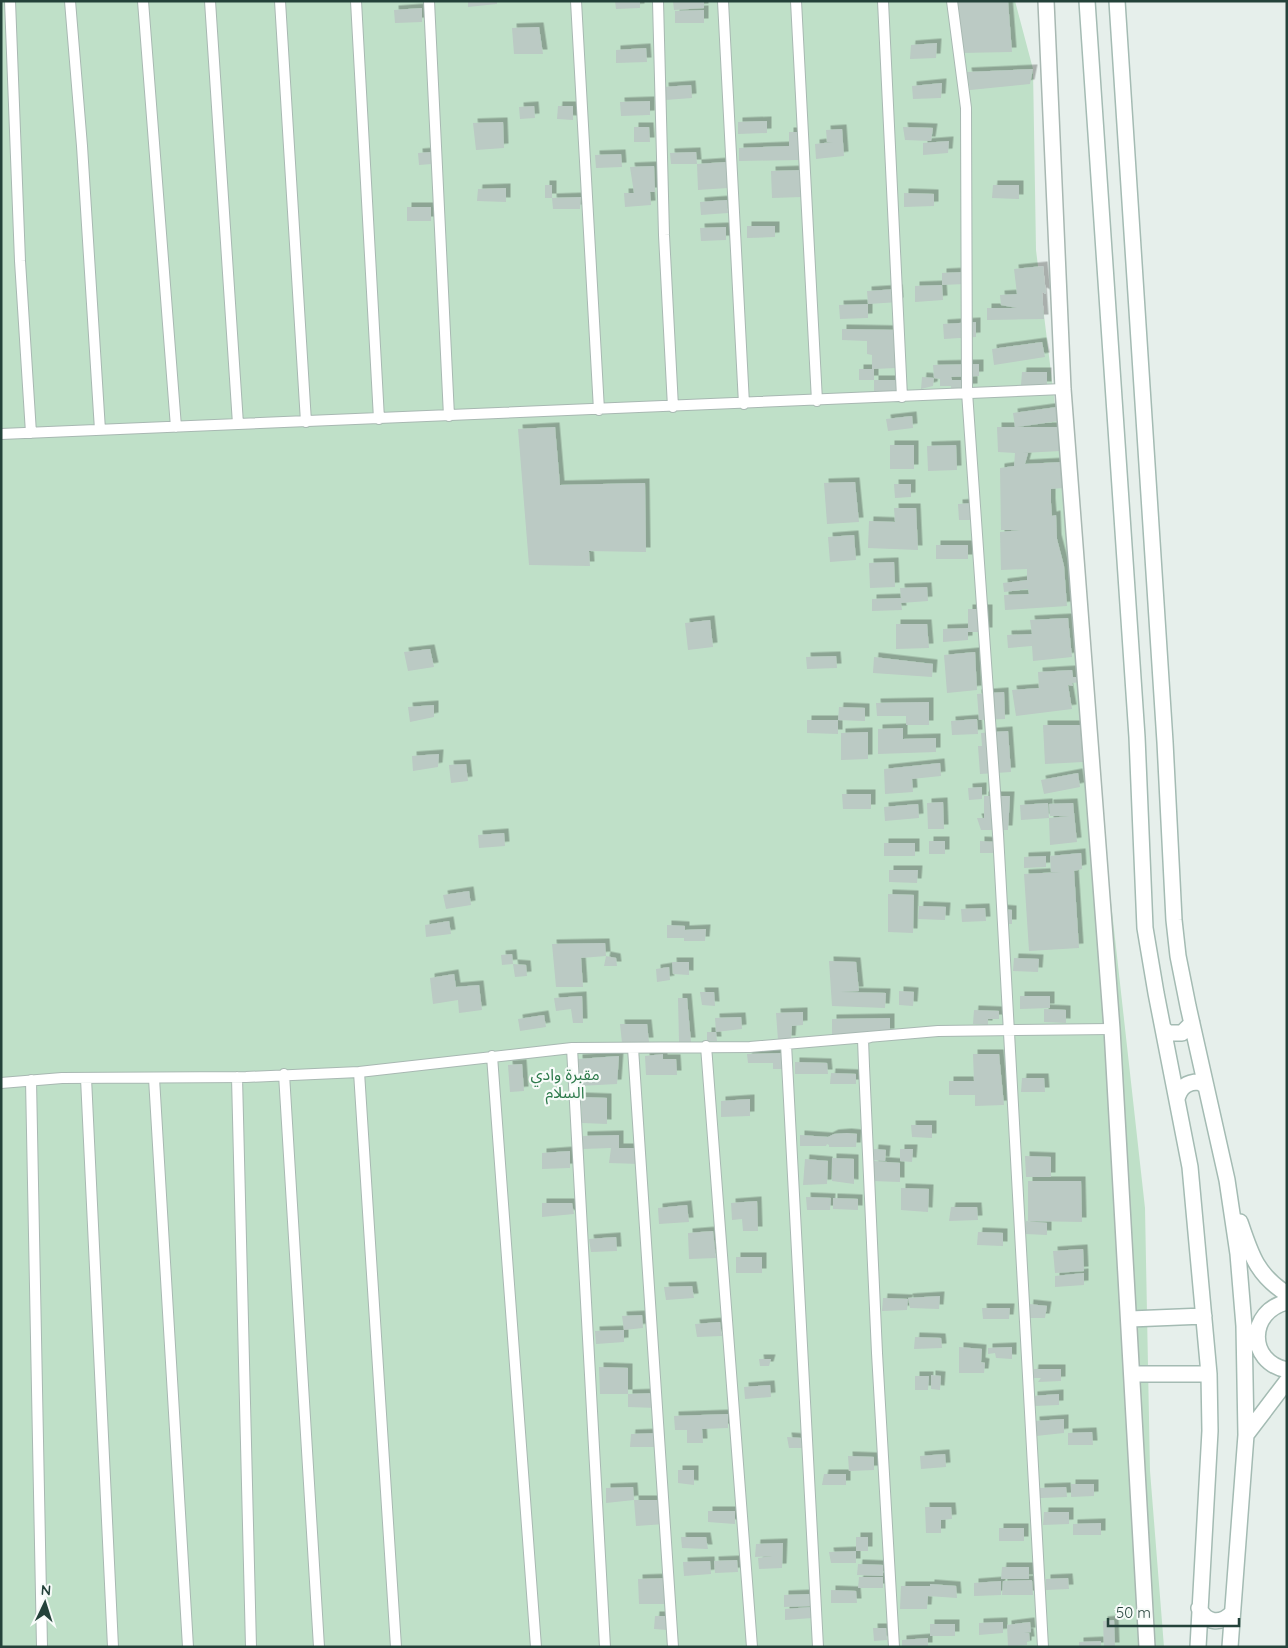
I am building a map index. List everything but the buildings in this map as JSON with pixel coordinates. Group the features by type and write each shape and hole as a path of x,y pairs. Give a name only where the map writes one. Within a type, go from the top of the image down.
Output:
{"main road":[{"path":"1046,1 1063,389 1112,1029 1130,1320 1147,1647"},
{"path":"1086,1 1137,737 1146,928 1190,1167 1209,1374 1210,1431 1198,1647"},
{"path":"1117,1 1165,732 1174,920 1178,956 1227,1180 1238,1254 1243,1317 1246,1434 1230,1647"},
{"path":"1163,1028 1168,1033 1182,1033 1192,1023"},
{"path":"1177,1099 1179,1091 1184,1085 1199,1082 1206,1086"},
{"path":"1227,1180 1256,1267 1272,1284 1287,1294"},
{"path":"1287,1302 1269,1309 1262,1318 1258,1330 1258,1342 1262,1356 1276,1368 1287,1370"},
{"path":"1130,1320 1204,1316"},
{"path":"1133,1374 1209,1374"},
{"path":"1246,1434 1287,1381"},
{"path":"1199,1608 1203,1615 1210,1620 1218,1622 1226,1619 1232,1613"}],"lane":[{"path":"10,1 20,261 32,433"},
{"path":"70,1 82,146 100,430"},
{"path":"143,1 176,427"},
{"path":"210,1 238,424"},
{"path":"280,1 306,422"},
{"path":"356,1 379,419"},
{"path":"429,1 449,416"},
{"path":"576,1 599,410"},
{"path":"658,1 664,235 673,407"},
{"path":"723,1 744,404"},
{"path":"796,1 817,401"},
{"path":"883,1 902,398"},
{"path":"952,1 966,108 968,392 993,758 1043,1647"},
{"path":"1,434 902,398 968,392 1063,389"},
{"path":"1,1083 86,1078 238,1077 359,1072 572,1048 786,1044 880,1035 1009,1028 1112,1029"},
{"path":"880,1035 863,1039 876,1343 894,1647"},
{"path":"786,1044 818,1647"},
{"path":"706,1046 752,1647"},
{"path":"572,1048 605,1647"},
{"path":"633,1048 673,1647"},
{"path":"492,1056 536,1647"},
{"path":"359,1072 396,1647"},
{"path":"284,1074 319,1647"},
{"path":"238,1077 251,1647"},
{"path":"86,1078 113,1647"},
{"path":"154,1078 188,1647"},
{"path":"31,1080 42,1647"}],"green space":[{"name":"مقبرة وادي السلام","path":"1,1 1015,1 1033,69 1036,250 1062,462 1145,1208 1150,1471 1164,1647 1,1647"}]}
